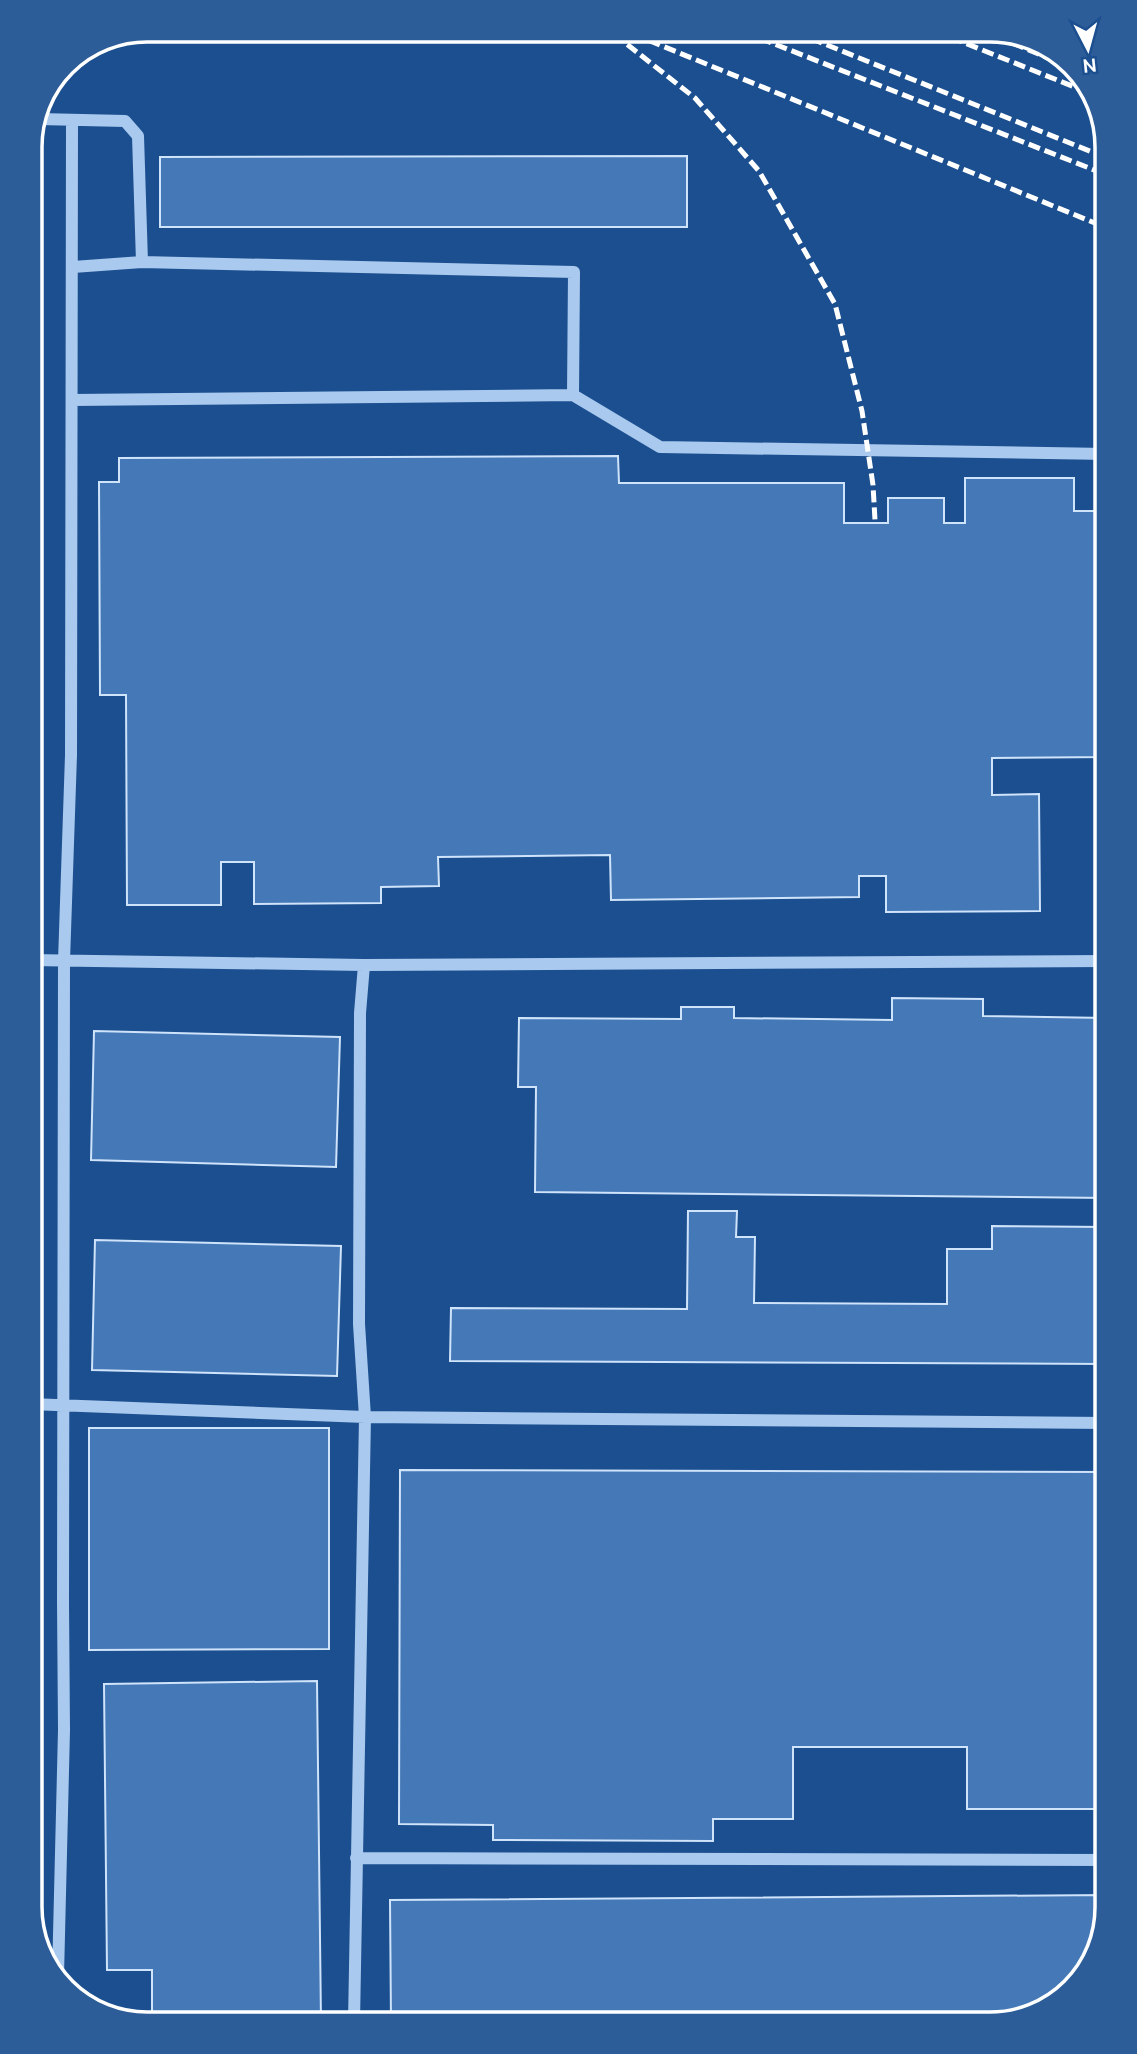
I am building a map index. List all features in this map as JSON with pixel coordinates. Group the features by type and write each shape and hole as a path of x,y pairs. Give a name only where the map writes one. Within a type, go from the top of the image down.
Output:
{"lane":[{"path":"46,119 125,121 138,136 142,262"},
{"path":"58,1962 64,1730 64,961 71,755 72,120"},
{"path":"73,267 142,262 573,272 573,395"},
{"path":"72,400 573,395 660,447 1095,454"},
{"path":"42,960 364,965 1095,961"},
{"path":"354,2012 365,1417 359,1324 360,1013 364,965"},
{"path":"42,1405 365,1417 1095,1423"},
{"path":"356,1858 1095,1860"}],"building":[{"path":"687,156 687,227 160,227 160,157"},
{"path":"618,456 619,483 844,483 844,523 888,523 888,498 944,498 944,523 965,523 965,478 1074,478 1074,511 1095,511 1095,757 992,758 992,795 1039,794 1040,911 886,912 886,876 859,876 859,897 611,900 610,855 438,857 439,886 381,887 381,903 254,904 254,862 221,862 221,905 127,905 126,695 100,695 99,482 119,482 119,458"},
{"path":"892,998 983,999 983,1016 1095,1018 1095,1198 535,1192 536,1087 518,1087 519,1018 681,1019 681,1007 734,1007 734,1018 892,1020"},
{"path":"94,1031 340,1037 336,1167 91,1160"},
{"path":"688,1211 737,1211 736,1237 755,1237 754,1303 947,1304 947,1249 992,1249 992,1226 1095,1227 1095,1364 450,1361 451,1308 687,1309"},
{"path":"95,1240 341,1246 337,1376 92,1370"},
{"path":"89,1428 329,1428 329,1649 89,1650"},
{"path":"400,1470 1095,1472 1095,1809 967,1809 967,1747 793,1747 793,1819 713,1819 713,1841 493,1840 493,1825 399,1824"},
{"path":"317,1681 321,2012 152,2012 152,1970 107,1970 104,1684"},
{"path":"1095,1895 1095,1907 1087,1947 1064,1981 1042,1998 1010,2010 391,2012 390,1900"}],"railway":[{"path":"624,42 695,98 759,171 835,304 862,411 873,485 875,520"},
{"path":"653,42 1095,223"},
{"path":"769,42 1095,170"},
{"path":"820,42 1095,153"},
{"path":"962,42 1076,88"},
{"path":"1026,49 1036,53"}]}
